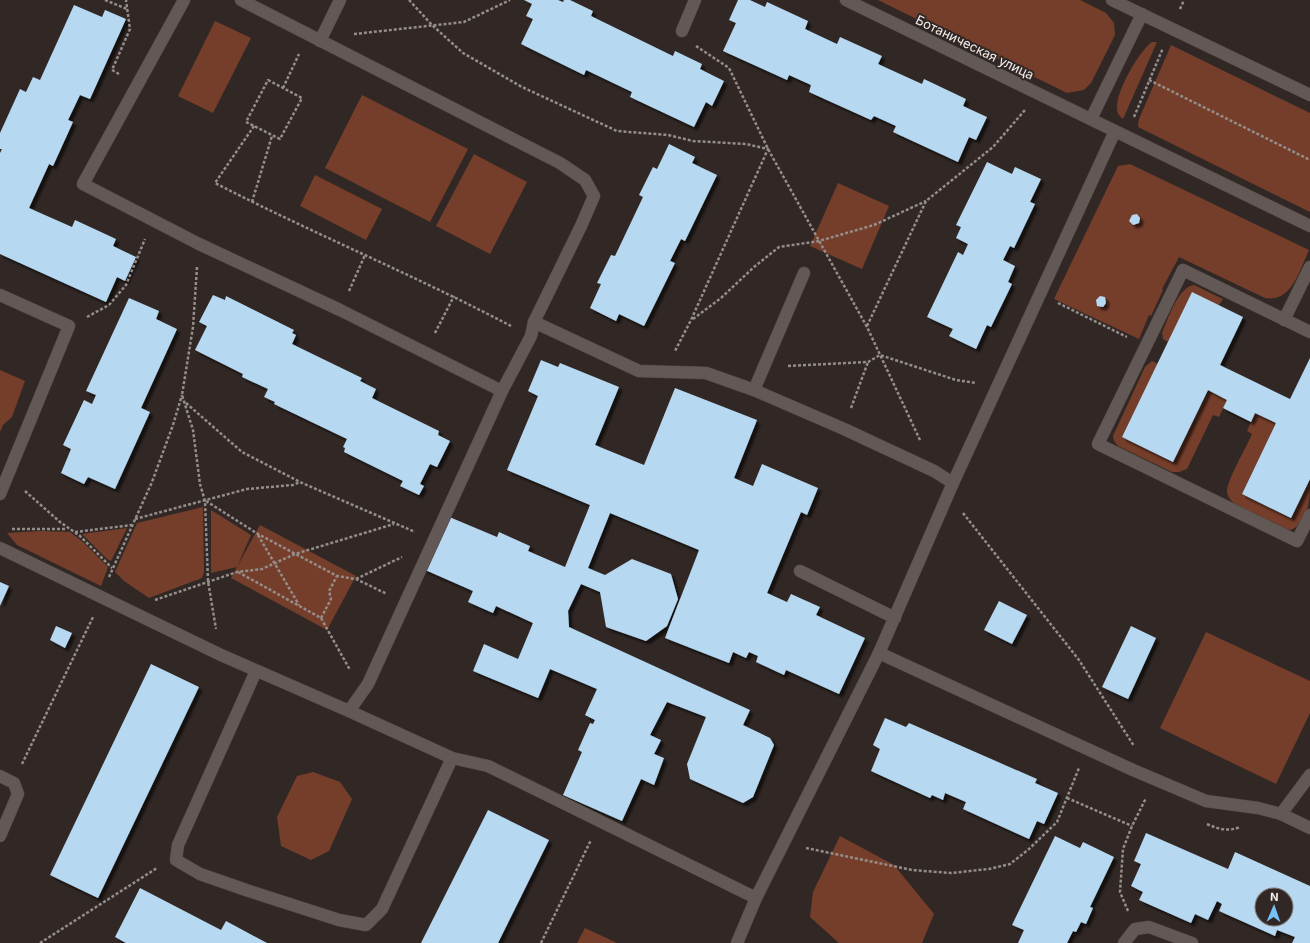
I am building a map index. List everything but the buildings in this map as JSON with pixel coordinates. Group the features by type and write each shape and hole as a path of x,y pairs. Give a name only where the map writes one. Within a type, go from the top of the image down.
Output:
{"street":[{"path":"184,0 84,184 199,244 340,310 502,391"},
{"path":"320,41 340,0"},
{"path":"682,31 695,0"},
{"name":"Ботаническая улица","path":"846,0 1310,226"},
{"path":"1112,0 1310,96"},
{"path":"246,1 308,35 560,163 585,180 594,196 534,322 531,336 502,391 368,684 349,711"},
{"path":"1091,119 1142,14"},
{"path":"742,941 756,898 879,653 953,483 1115,131"},
{"path":"1284,320 1310,267"},
{"path":"1310,332 1183,270 1098,444 1297,542 1310,515"},
{"path":"754,390 804,273"},
{"path":"0,295 69,326 0,494"},
{"path":"534,322 639,371 664,373 706,373 754,390 844,429 934,471 953,483"},
{"path":"0,548 129,609 220,655 452,758 488,766 756,898"},
{"path":"800,572 895,618"},
{"path":"879,653 1206,801 1258,808 1281,814 1310,828"},
{"path":"256,671 178,845 176,860 200,874 339,920 366,925 382,909 452,758"},
{"path":"1281,814 1310,775"},
{"path":"0,776 14,783 18,794 0,836"},
{"path":"1124,943 1135,928 1149,927 1192,943"}],"path":[{"path":"105,0 127,9"},
{"path":"126,0 130,29 112,70 138,85"},
{"path":"409,0 432,25 462,52 522,87 617,131 668,135 693,141 746,144 768,149"},
{"path":"320,41 349,34 464,22 510,0"},
{"path":"682,31 696,46 729,68 768,149 867,326 934,471"},
{"path":"283,88 308,35"},
{"path":"268,80 283,88 302,98 280,139 246,122 268,80"},
{"path":"1149,80 1310,160"},
{"path":"867,326 926,201 993,147 1028,108"},
{"path":"254,126 215,182 252,202 454,296 531,336"},
{"path":"252,202 272,136"},
{"path":"664,373 691,320 768,149"},
{"path":"69,326 109,305 126,285 153,220"},
{"path":"199,244 193,327 182,395 193,430 200,484 206,501 208,581 220,655"},
{"path":"340,310 365,255"},
{"path":"426,354 454,296"},
{"path":"1054,301 1146,346"},
{"path":"880,354 956,380 997,387"},
{"path":"763,368 868,362 880,354"},
{"path":"844,429 868,362"},
{"path":"185,403 242,452 300,482 394,524 434,540"},
{"path":"135,519 247,489 293,485 300,482"},
{"path":"953,483 956,504 1079,660 1155,779 1132,826 1124,849 1120,892 1135,928"},
{"path":"20,486 68,528 75,532 112,568"},
{"path":"206,501 258,534 337,576 356,579 406,602"},
{"path":"75,532 132,524"},
{"path":"129,609 237,572 262,569 295,554 394,524"},
{"path":"5,529 68,528"},
{"path":"258,534 299,605"},
{"path":"356,579 434,540"},
{"path":"237,572 321,618 354,677 368,684"},
{"path":"321,618 331,599 329,591 337,576"},
{"path":"784,843 912,870 951,873 989,869 1010,864 1029,849 1057,822 1068,798 1086,748"},
{"path":"1068,798 1132,826"},
{"path":"542,943 599,821"},
{"path":"40,943 158,867 176,860"}],"shaded area":[{"path":"878,0 1080,0 1106,13 1114,23 1115,35 1091,83 1084,90 1067,93"},
{"path":"215,21 251,38 213,113 178,96"},
{"path":"1152,42 1157,42 1123,119 1117,111 1117,102 1120,93 1135,63"},
{"path":"1171,45 1310,113 1310,212 1138,127 1139,119"},
{"path":"362,95 468,149 430,222 325,168"},
{"path":"474,154 527,182 490,254 436,226"},
{"path":"1130,164 1309,250 1294,283 1282,295 1274,298 1265,298 1179,257 1162,289 1163,290 1151,316 1149,315 1139,339 1054,299 1118,166"},
{"path":"315,175 382,209 366,240 300,206"},
{"path":"838,183 889,206 862,269 810,246"},
{"path":"1194,285 1223,299 1219,305 1168,342 1163,339 1162,333 1174,304 1183,291"},
{"path":"1152,361 1158,364 1122,437 1173,462 1208,390 1227,400 1219,417 1213,415 1187,469 1179,472 1172,472 1118,446 1114,441 1113,436 1145,367"},
{"path":"0,370 25,381 12,417 3,425 0,432"},
{"path":"1255,413 1276,423 1242,494 1291,518 1310,479 1308,508 1302,521 1291,530 1285,529 1237,505 1228,495 1227,491 1230,479 1252,434 1247,431"},
{"path":"203,507 204,572 202,578 149,598 124,581 115,572 137,523"},
{"path":"211,510 251,535 237,567 211,573"},
{"path":"260,525 356,576 327,630 231,578"},
{"path":"127,528 111,561 107,559 82,534"},
{"path":"41,531 70,532 83,542 108,567 101,586 17,545 7,533"},
{"path":"1206,632 1310,681 1310,713 1276,784 1160,728"},
{"path":"313,772 340,782 352,799 329,851 311,860 281,846 277,817 297,776"},
{"path":"840,836 894,865 934,914 922,943 839,943 810,917 813,892"},
{"path":"585,928 617,943 577,943"}]}
